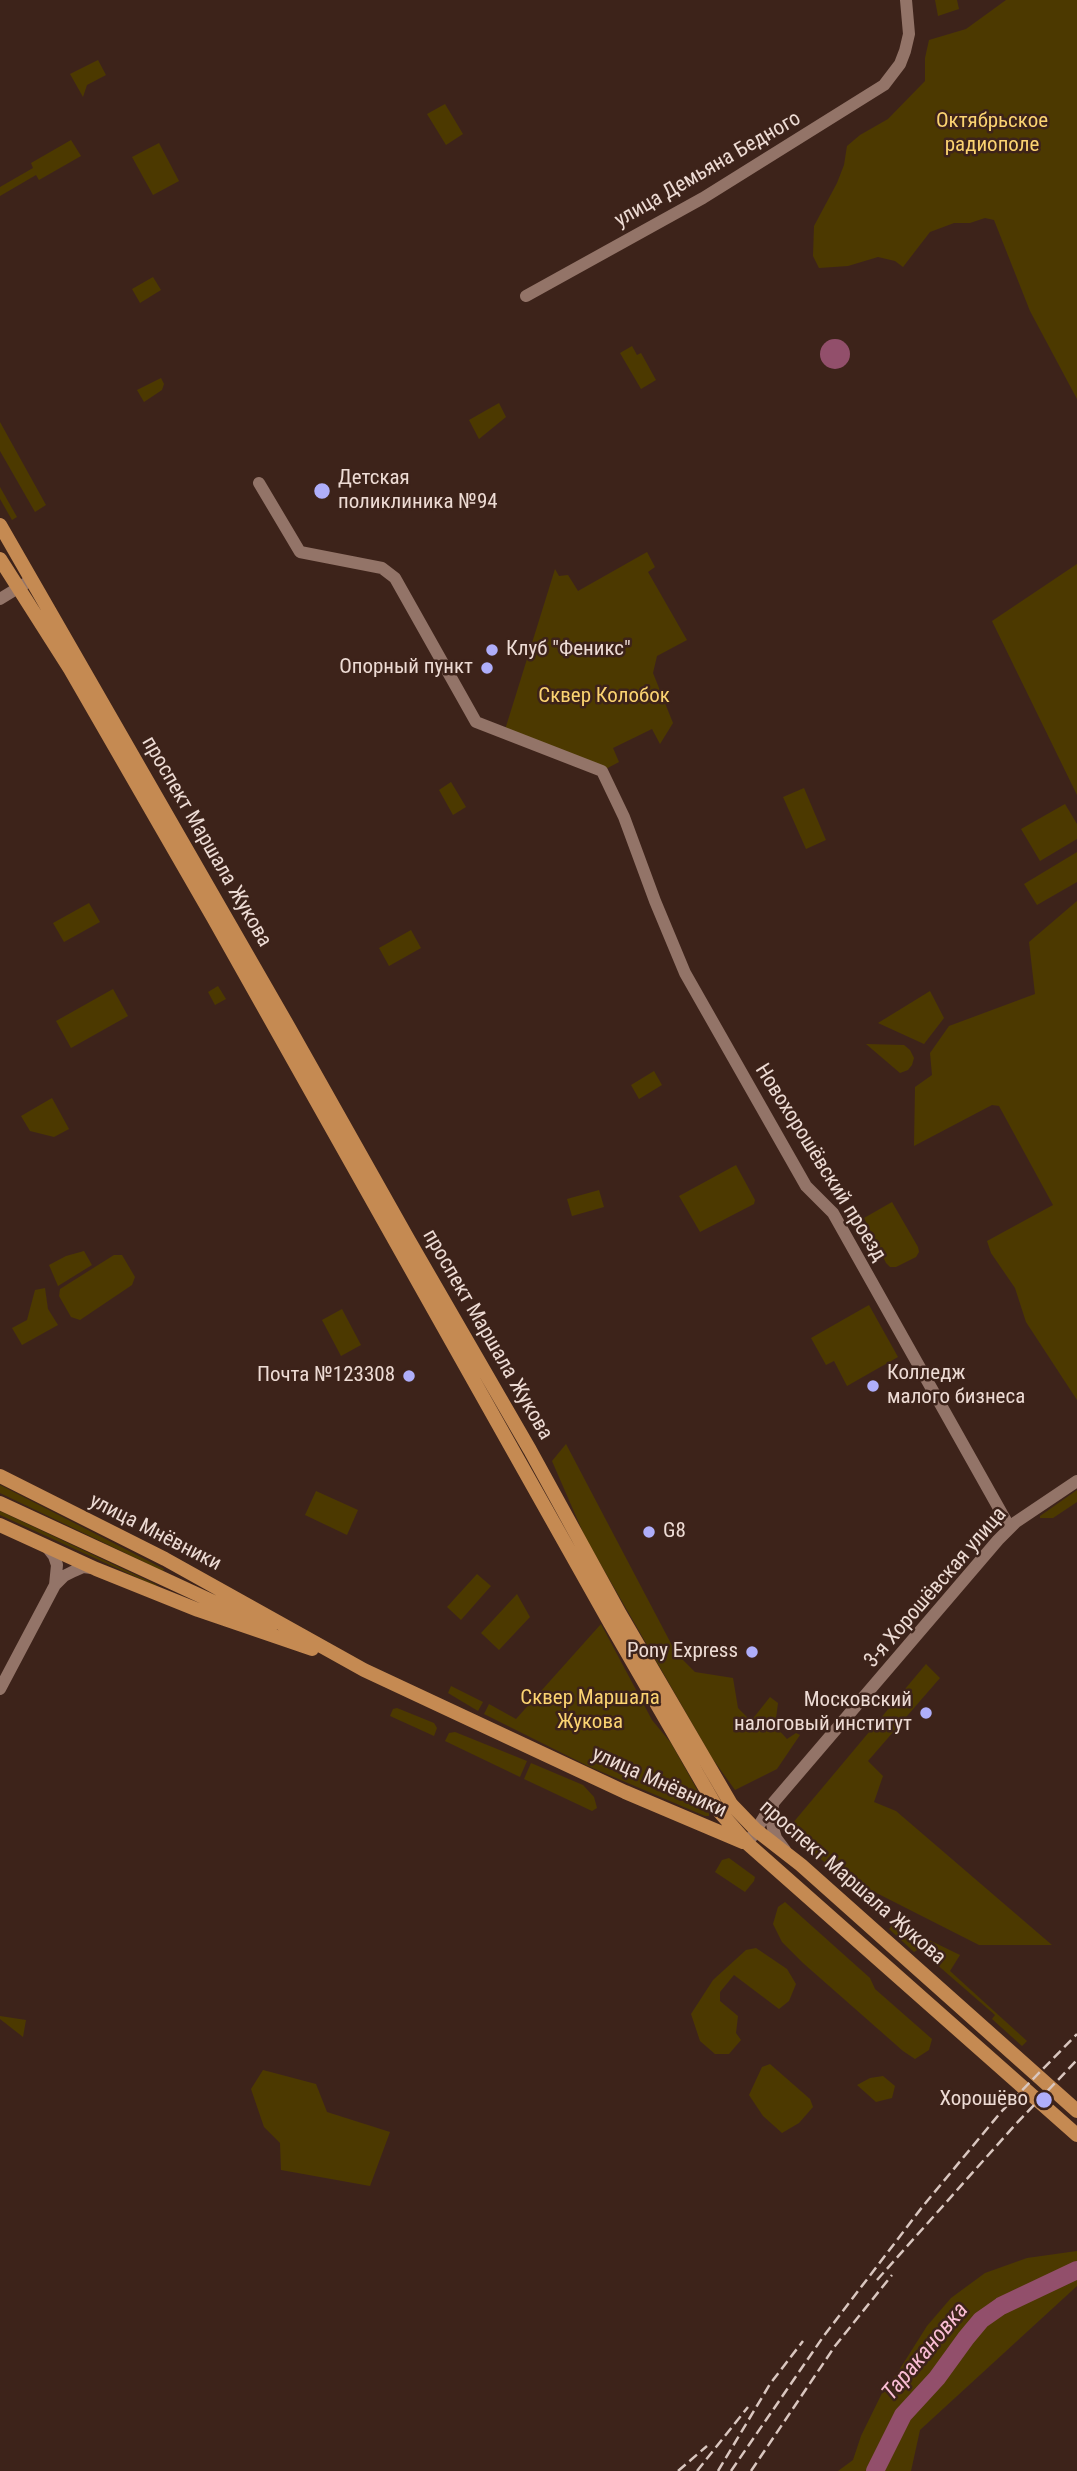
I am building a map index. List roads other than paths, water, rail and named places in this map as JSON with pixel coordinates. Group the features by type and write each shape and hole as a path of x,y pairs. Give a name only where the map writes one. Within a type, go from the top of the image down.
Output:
{"main road":[{"name":"проспект Маршала Жукова","path":"0,525 24,584 70,669 208,907 712,1800 748,1844 1077,2135"},
{"name":"проспект Маршала Жукова","path":"0,559 24,584 282,1015 530,1450 576,1537 731,1804 756,1830 1077,2110"},
{"name":"улица Мнёвники","path":"0,1476 165,1559 364,1670"},
{"name":"улица Мнёвники","path":"0,1503 695,1823 748,1844"},
{"name":"улица Мнёвники","path":"0,1525 96,1569 198,1610 320,1652"},
{"path":"695,1823 714,1819 716,1814 712,1800"},
{"path":"695,1823 756,1830"}],"street":[{"name":"улица Демьяна Бедного","path":"526,296 703,198 884,85 900,64 909,34 906,0"},
{"name":"Новохорошёвский проезд","path":"259,483 300,552 382,568 395,578 476,722 602,771 624,817 654,901 685,973 807,1186 833,1213 1010,1528"},
{"path":"0,599 24,584"},
{"name":"3-я Хорошёвская улица","path":"748,1844 773,1803 1010,1528 1077,1480"},
{"path":"43,1544 54,1556 57,1574 55,1585"},
{"path":"0,1689 55,1585 64,1576 83,1567 96,1569"},
{"path":"773,1803 771,1818 776,1838 789,1856"}],"waterway":[{"name":"Таракановка","path":"875,2471 903,2415 937,2378 981,2320 1001,2306 1077,2270"}],"railway":[{"path":"731,2471 823,2337 923,2206 1001,2112 1077,2034"},
{"path":"877,2280 1015,2125 1077,2060"},
{"path":"751,2471 835,2346 892,2275"},
{"path":"718,2471 770,2384 803,2341"},
{"path":"697,2471 748,2407"},
{"path":"678,2471 707,2446"}],"place":[{"name":"Детская поликлиника №94","path":"322,491"},
{"name":"Клуб \"Феникс\"","path":"492,650"},
{"name":"Опорный пункт","path":"487,668"},
{"name":"Почта №123308","path":"409,1376"},
{"name":"Колледж малого бизнеса","path":"873,1386"},
{"name":"G8","path":"649,1532"},
{"name":"Pony Express","path":"752,1652"},
{"name":"Московский налоговый институт","path":"926,1713"},
{"name":"Хорошёво","path":"1044,2100"}],"park label":[{"name":"Октябрьское радиополе","path":"992,134"},
{"name":"Сквер Колобок","path":"604,697"},
{"name":"Сквер Маршала Жукова","path":"590,1711"}]}
